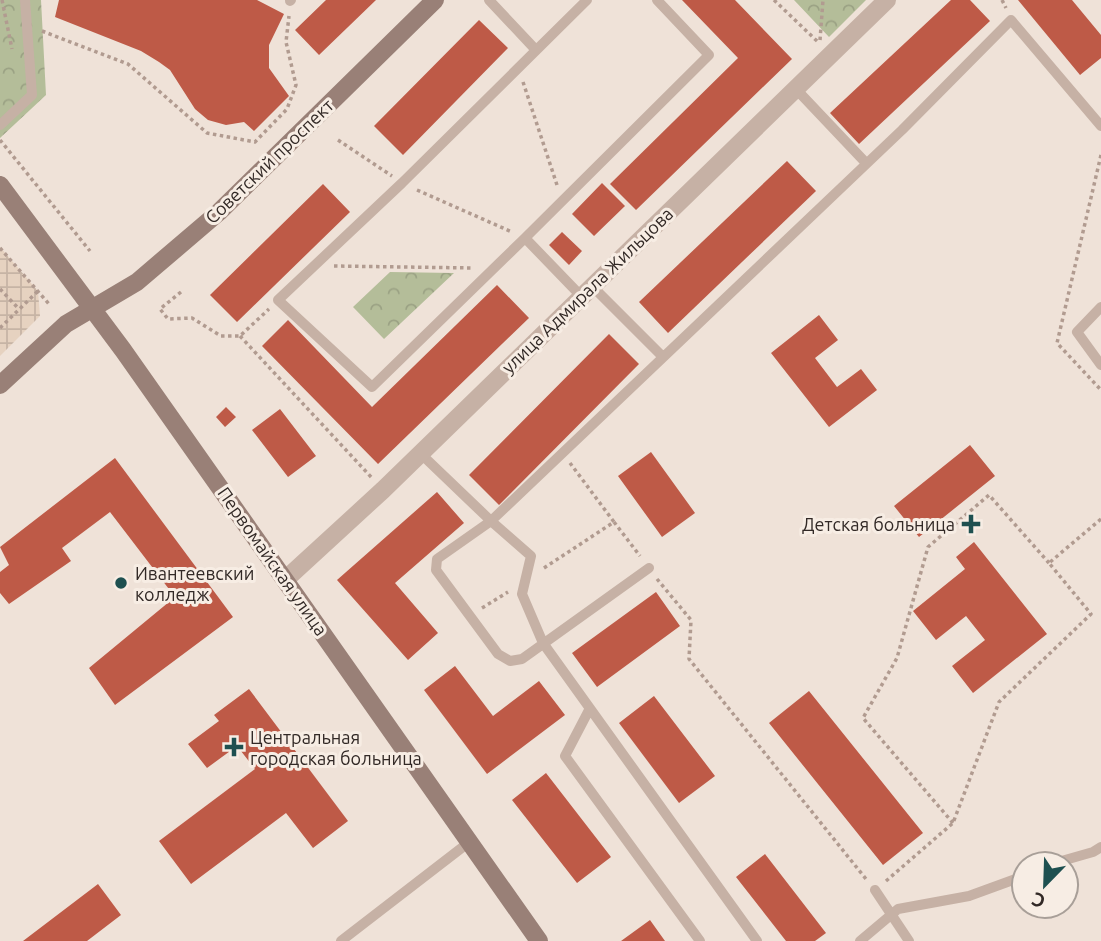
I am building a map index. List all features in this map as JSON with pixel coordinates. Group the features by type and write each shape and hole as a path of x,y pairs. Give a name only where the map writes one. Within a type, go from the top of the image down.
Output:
{"main road":[{"name":"Советский проспект","path":"0,385 66,324 137,282 219,212 435,0"},
{"name":"Первомайская улица","path":"0,185 286,579 539,941"}],"street":[{"name":"улица Адмирала Жильцова","path":"286,579 383,491 887,0"}],"lane":[{"path":"0,125 32,95 25,0"},
{"path":"489,0 535,49"},
{"path":"587,0 402,183 278,300 372,387 496,268 709,55 657,0"},
{"path":"649,568 522,659 510,661 498,654 436,570 437,559 491,521 866,163 1011,20 1101,126"},
{"path":"794,88 866,163"},
{"path":"526,238 662,356"},
{"path":"1101,307 1077,332 1101,365"},
{"path":"420,453 531,555 528,579 522,594 543,643 757,941"},
{"path":"590,710 565,756 700,941"},
{"path":"341,941 468,843"},
{"path":"1080,856 1101,846"},
{"path":"860,941 898,909 969,895 1010,881"},
{"path":"875,890 889,915 909,941"}],"path":[{"path":"2,0 14,57"},
{"path":"38,20 39,30 128,64 207,133 255,142 287,109 296,85 286,42 291,0"},
{"path":"774,0 820,44 823,0"},
{"path":"518,68 562,200"},
{"path":"0,140 90,251"},
{"path":"338,140 402,183 526,238"},
{"path":"1101,155 1057,343 1101,390"},
{"path":"0,248 49,304"},
{"path":"315,266 496,268"},
{"path":"0,289 19,309"},
{"path":"0,328 38,291"},
{"path":"181,292 160,309 168,318 192,318 221,336 240,336 278,300"},
{"path":"240,336 383,491"},
{"path":"564,455 691,620 689,659 875,890 953,823 999,702 1091,614 989,495 928,547 897,658 863,718 953,823"},
{"path":"1049,563 1101,519"},
{"path":"470,616 614,522"}],"green space":[{"path":"0,0 41,0 46,95 0,138"},
{"path":"794,0 866,0 829,37"},
{"path":"390,272 454,273 384,339 353,307"}],"shaded area":[{"path":"0,247 38,291 40,316 0,356"}],"building":[{"path":"59,0 257,0 284,14 269,45 269,68 289,96 254,131 244,122 226,125 208,120 195,109 170,70 159,62 141,51 55,17"},
{"path":"326,0 376,0 319,55 295,30"},
{"path":"682,0 735,0 792,59 636,210 610,184 738,58"},
{"path":"951,0 970,0 990,21 859,144 830,113"},
{"path":"1018,0 1072,0 1101,35 1101,58 1080,75"},
{"path":"479,20 508,48 403,155 374,126"},
{"path":"787,161 816,191 668,333 639,302"},
{"path":"602,183 625,206 594,236 572,214"},
{"path":"323,184 350,212 237,322 210,295"},
{"path":"562,232 582,251 569,265 549,245"},
{"path":"497,285 529,318 378,464 262,346 288,320 372,407"},
{"path":"819,315 838,340 815,358 837,387 861,369 877,390 829,427 771,353"},
{"path":"609,334 639,364 499,505 469,475"},
{"path":"226,407 236,417 225,427 216,417"},
{"path":"280,409 316,456 288,477 252,430"},
{"path":"970,445 995,476 919,537 894,506"},
{"path":"651,452 695,513 662,537 618,476"},
{"path":"115,458 233,617 115,705 89,668 175,597 110,512 62,548 71,561 9,604 0,593 0,572 9,565 0,547"},
{"path":"437,492 464,523 395,583 438,633 408,660 337,580"},
{"path":"974,542 1047,634 973,693 952,666 985,640 966,616 936,640 913,611 965,569 956,557"},
{"path":"656,592 680,626 597,687 572,653"},
{"path":"455,666 493,716 539,681 565,715 487,774 424,690"},
{"path":"249,689 348,821 313,848 286,813 191,884 159,841 255,769 237,746 207,768 188,744 219,721 214,715"},
{"path":"809,691 923,833 883,865 769,723"},
{"path":"654,696 715,776 679,803 619,723"},
{"path":"546,773 611,857 577,883 512,800"},
{"path":"765,854 826,933 815,941 786,941 736,877"},
{"path":"98,884 121,915 87,941 23,941"},
{"path":"650,920 665,941 621,941"}],"place":[{"name":"Детская больница","path":"971,524"},
{"name":"Ивантеевский колледж","path":"121,583"},
{"name":"Центральная городская больница","path":"234,747"}]}
